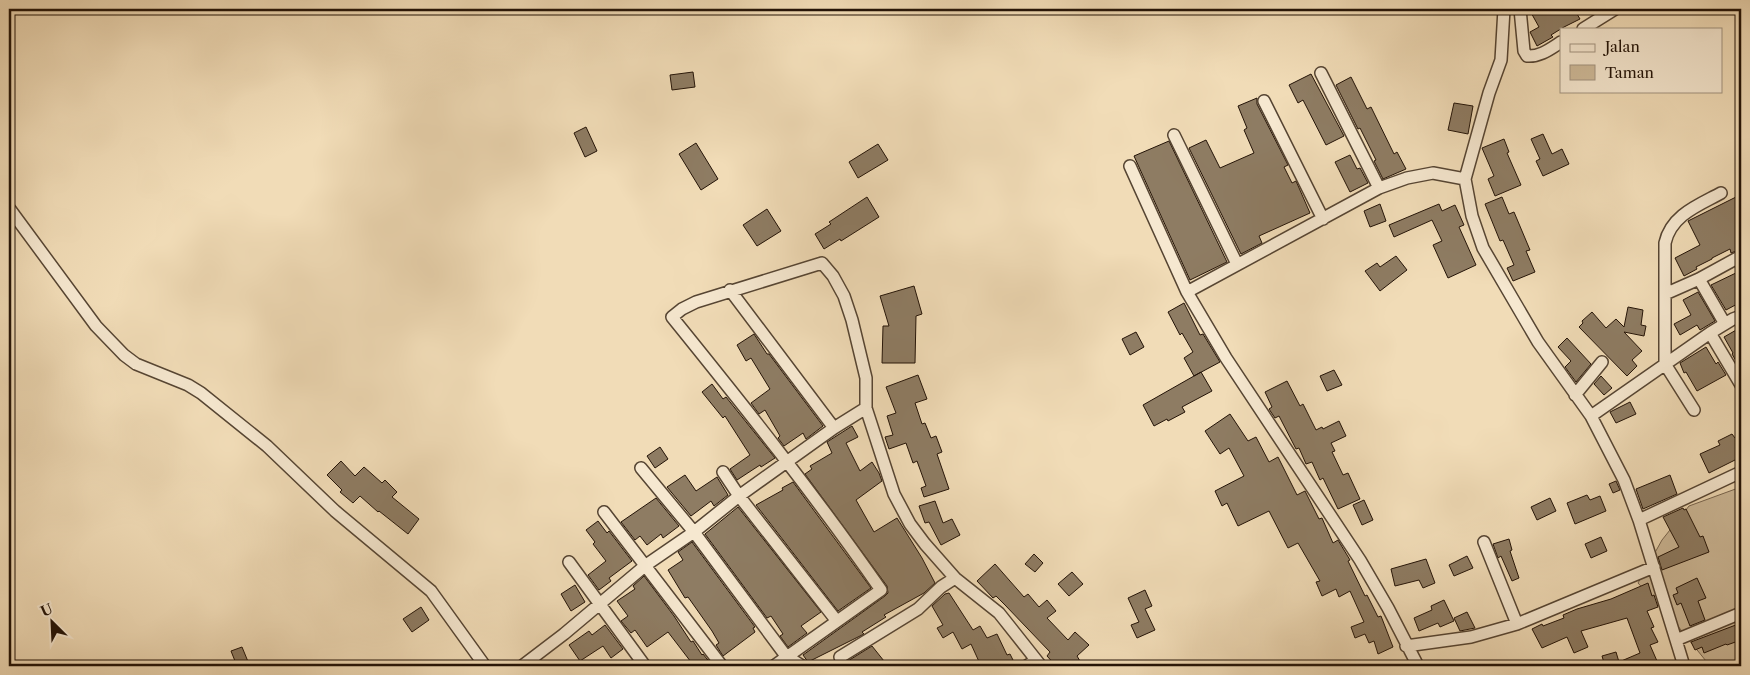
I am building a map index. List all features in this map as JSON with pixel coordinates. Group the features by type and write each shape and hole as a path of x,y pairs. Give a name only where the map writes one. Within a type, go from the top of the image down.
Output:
{"street":[{"path":"1504,9 1501,60 1489,93 1465,179 1472,216 1483,248 1538,342 1591,416 1624,480 1639,520 1684,666"},
{"path":"1520,9 1524,51 1527,56 1534,57 1560,43"},
{"path":"1585,28 1616,9"},
{"path":"1321,73 1379,188"},
{"path":"1264,101 1323,218"},
{"path":"1174,135 1237,264"},
{"path":"1130,166 1187,292 1226,358 1360,560 1388,608 1418,666"},
{"path":"1187,292 1379,188 1407,178 1433,173 1465,179"},
{"path":"1694,410 1665,364 1665,243 1667,234 1685,212 1721,193"},
{"path":"9,208 96,326 124,355 136,364 201,392 267,446 335,511 431,591 485,666"},
{"path":"1665,294 1699,279 1741,256"},
{"path":"774,666 836,620 881,590 788,462 672,318 682,309 696,302 822,263 844,296 852,320 866,378 866,408 894,494 910,524 955,578 999,613 1038,662"},
{"path":"1699,279 1725,324"},
{"path":"730,290 834,428"},
{"path":"1591,416 1665,364 1725,324 1741,316"},
{"path":"1710,334 1741,385"},
{"path":"1576,395 1602,362"},
{"path":"522,666 564,634 646,565 694,532 739,496 834,428 866,408"},
{"path":"641,468 694,532 786,656 802,666"},
{"path":"723,472 739,496 836,620"},
{"path":"1639,520 1741,472"},
{"path":"604,512 722,666"},
{"path":"1484,542 1517,624"},
{"path":"569,562 644,666"},
{"path":"1406,646 1471,637 1517,624 1654,567"},
{"path":"840,657 918,609 941,587 955,578"},
{"path":"1676,640 1741,613"}],"lane":[{"path":"1021,666 1038,662"}],"green space":[{"path":"1741,487 1741,666 1710,666 1677,625 1638,583 1662,540 1689,506"}],"building":[{"path":"1529,9 1574,9 1580,19 1560,28 1551,35 1553,37 1537,46 1530,32 1539,27"},
{"path":"693,72 695,87 672,90 670,75"},
{"path":"1311,74 1344,136 1326,145 1303,100 1298,103 1289,85"},
{"path":"1351,77 1367,109 1371,107 1394,154 1397,152 1406,169 1383,179 1360,128 1358,129 1336,85"},
{"path":"1257,98 1257,104 1288,165 1284,167 1292,183 1296,181 1310,213 1259,236 1262,243 1241,254 1189,148 1206,140 1220,168 1254,153 1244,130 1247,128 1238,106"},
{"path":"1454,103 1473,106 1468,134 1448,130"},
{"path":"586,127 597,151 585,157 574,133"},
{"path":"1543,134 1552,154 1562,149 1569,164 1543,176 1536,161 1540,159 1531,139"},
{"path":"1504,139 1509,152 1507,153 1521,185 1495,196 1488,179 1494,176 1482,148"},
{"path":"1169,141 1227,262 1190,280 1134,156"},
{"path":"696,143 718,179 701,190 679,154"},
{"path":"878,144 888,160 858,178 849,162"},
{"path":"1350,155 1357,169 1360,168 1368,183 1350,192 1335,162"},
{"path":"867,197 879,217 841,241 840,239 824,249 815,234 831,224 829,222"},
{"path":"1502,197 1509,214 1514,212 1530,250 1526,251 1535,272 1513,281 1507,268 1514,265 1503,240 1500,241 1485,204"},
{"path":"1736,197 1741,208 1741,249 1731,253 1730,249 1696,267 1697,269 1684,276 1675,258 1700,245 1688,221"},
{"path":"1380,204 1386,221 1370,227 1364,211"},
{"path":"1439,204 1442,211 1455,205 1464,225 1459,227 1476,265 1448,278 1433,245 1442,241 1432,220 1394,237 1389,225"},
{"path":"767,209 781,231 757,246 743,225"},
{"path":"1396,256 1407,270 1380,291 1365,271 1377,263 1380,267"},
{"path":"1741,264 1741,302 1726,310 1711,285 1740,271 1738,266"},
{"path":"914,286 922,314 916,316 915,363 882,363 883,326 889,326 880,296"},
{"path":"1698,292 1715,321 1700,330 1697,325 1680,335 1674,324 1691,315 1683,300"},
{"path":"1184,303 1200,335 1203,334 1220,362 1194,376 1184,358 1193,352 1182,333 1180,335 1168,312"},
{"path":"1628,307 1643,310 1641,325 1646,326 1644,336 1624,332 1642,351 1632,360 1637,366 1627,376 1579,327 1583,323 1582,321 1592,312 1606,328 1616,319 1624,327"},
{"path":"1738,329 1741,334 1741,368 1724,337"},
{"path":"1136,332 1144,347 1130,355 1122,339"},
{"path":"754,334 767,354 769,354 823,426 806,439 803,433 784,446 778,438 780,436 765,410 759,414 751,403 770,389 751,358 746,361 737,345"},
{"path":"1567,338 1591,364 1576,382 1565,367 1571,361 1558,347"},
{"path":"1706,347 1716,364 1718,362 1726,375 1697,391 1686,372 1684,373 1680,363"},
{"path":"1334,370 1342,385 1327,391 1320,376"},
{"path":"1201,372 1212,391 1182,407 1185,412 1154,426 1143,405"},
{"path":"918,375 927,399 915,403 922,424 925,423 931,438 936,436 942,452 937,454 949,489 924,497 921,488 926,486 917,461 913,463 906,443 889,449 885,437 893,435 887,416 896,413 886,387"},
{"path":"1601,376 1612,388 1604,395 1594,384"},
{"path":"1287,381 1300,406 1303,404 1316,430 1322,427 1323,429 1339,421 1346,436 1331,443 1335,451 1332,452 1343,475 1348,473 1360,499 1338,509 1323,478 1320,480 1312,462 1306,464 1299,448 1296,449 1279,416 1275,418 1269,409 1272,407 1265,392"},
{"path":"712,384 723,399 726,397 775,458 737,480 730,469 750,455 725,416 723,418 702,392"},
{"path":"1630,402 1636,414 1616,423 1610,412"},
{"path":"1230,414 1248,441 1256,437 1269,462 1278,457 1297,495 1305,491 1319,519 1322,518 1333,543 1338,540 1350,560 1348,561 1365,596 1367,595 1378,617 1381,616 1393,647 1378,654 1374,641 1369,643 1365,634 1355,638 1351,627 1364,622 1350,591 1339,597 1336,589 1322,596 1316,582 1320,581 1298,543 1288,548 1269,511 1238,526 1227,503 1222,506 1215,491 1244,476 1229,448 1220,454 1205,431"},
{"path":"852,426 858,437 846,443 860,471 872,462 882,481 856,500 874,532 897,518 935,583 924,593 884,615 886,617 862,632 864,634 808,662 803,655 888,593 887,586 805,474 812,469 810,466 832,453 827,442"},
{"path":"1732,434 1735,438 1741,435 1741,457 1709,473 1700,454 1720,445 1718,441"},
{"path":"660,447 668,459 655,468 647,456"},
{"path":"341,461 355,476 364,467 382,483 385,480 397,492 392,497 419,519 408,534 360,496 353,503 340,492 342,490 327,475"},
{"path":"685,475 696,491 717,477 728,495 714,506 711,501 691,516 667,487"},
{"path":"1670,475 1677,494 1643,509 1636,489"},
{"path":"1616,481 1620,490 1613,493 1609,484"},
{"path":"793,482 871,588 838,611 756,505 783,490 782,488"},
{"path":"1587,495 1590,500 1600,496 1606,511 1575,524 1567,503"},
{"path":"656,498 679,526 663,538 661,534 647,545 640,536 635,540 621,522"},
{"path":"1550,498 1556,511 1537,520 1531,507"},
{"path":"1364,500 1373,520 1362,525 1353,505"},
{"path":"935,501 943,523 952,519 960,535 941,545 929,522 925,523 919,506"},
{"path":"738,507 821,612 801,626 807,633 788,647 780,636 783,634 771,616 767,618 705,534"},
{"path":"1683,508 1684,510 1686,509 1700,537 1703,536 1709,552 1662,570 1658,557 1679,547 1663,517"},
{"path":"598,521 607,533 609,531 632,561 609,578 611,581 599,590 588,575 606,561 593,544 595,542 586,530"},
{"path":"1601,537 1607,551 1591,558 1585,544"},
{"path":"1509,539 1512,550 1510,551 1519,578 1512,581 1501,556 1498,558 1493,544"},
{"path":"692,542 755,627 753,628 755,632 723,656 716,645 719,643 712,631 688,597 685,598 668,570 683,560 678,552"},
{"path":"1034,554 1043,563 1035,572 1025,564"},
{"path":"1467,556 1473,568 1454,576 1449,565"},
{"path":"1426,559 1435,583 1423,588 1419,580 1395,586 1391,569"},
{"path":"995,564 1024,597 1028,594 1039,607 1047,600 1056,611 1047,618 1068,640 1075,632 1089,645 1077,656 1083,666 1071,666 1067,661 1061,666 1056,666 1047,656 1050,652 996,596 993,598 977,581"},
{"path":"1072,572 1083,584 1069,596 1058,584"},
{"path":"644,576 691,642 693,641 702,655 711,664 709,666 685,666 691,662 668,632 647,647 635,630 631,633 621,621 628,616 617,601 635,589 633,586"},
{"path":"1697,578 1706,598 1698,601 1705,620 1690,626 1681,603 1677,605 1673,595 1678,593 1676,588"},
{"path":"1648,583 1658,607 1647,611 1654,627 1651,628 1658,642 1650,645 1657,661 1645,666 1605,666 1602,656 1616,652 1619,662 1640,653 1627,618 1581,631 1588,647 1574,653 1567,637 1542,648 1532,629 1564,618 1563,615 1577,609 1611,599"},
{"path":"575,585 585,602 571,611 561,594"},
{"path":"1145,590 1152,606 1145,609 1155,630 1137,638 1131,625 1139,622 1128,598"},
{"path":"949,593 973,630 980,626 987,638 997,634 1007,655 1010,654 1016,666 981,666 971,644 962,649 953,632 943,638 937,628 943,625 932,606 945,594"},
{"path":"1444,600 1454,621 1440,627 1438,623 1419,631 1414,618 1432,610 1431,606"},
{"path":"421,607 429,620 412,632 403,619"},
{"path":"1467,612 1475,628 1460,631 1454,618"},
{"path":"1741,623 1741,640 1704,653 1702,647 1695,650 1691,642"},
{"path":"605,625 623,649 611,658 603,646 580,661 569,645 589,631 592,635"},
{"path":"872,646 888,666 839,666 843,664"},
{"path":"242,647 249,664 237,666 231,651"}]}
